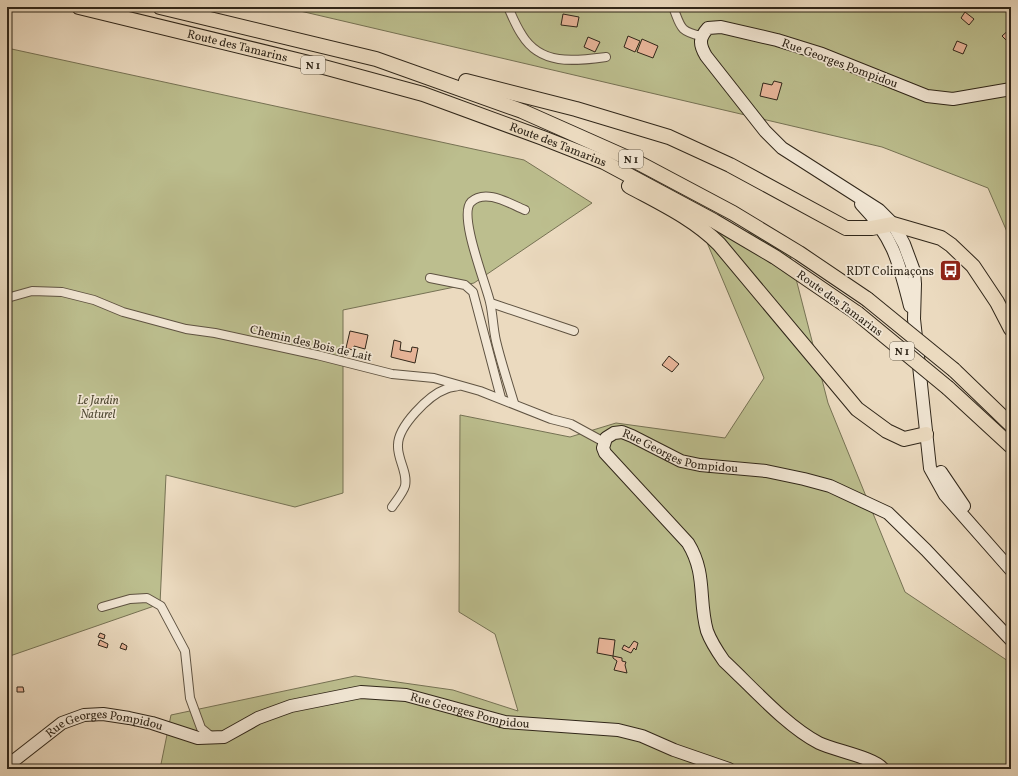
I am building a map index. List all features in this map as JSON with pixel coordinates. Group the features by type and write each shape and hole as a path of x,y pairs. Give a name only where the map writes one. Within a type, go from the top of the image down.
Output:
{"highway":[{"name":"Route des Tamarins","path":"79,7 309,63 423,94 604,162 714,221 775,257 857,313 948,388 1011,446"},
{"name":"Route des Tamarins","path":"160,7 376,59 522,111 639,163 733,212 867,299 954,370 1011,425"},
{"path":"376,59 576,109 668,137 730,166 846,228 887,225 941,238 966,259 987,286 1011,330"},
{"path":"543,138 688,219 706,232 728,253 857,409 887,431 904,439 926,434"}],"main road":[{"name":"Rue Georges Pompidou","path":"701,36 708,28 721,27 778,40 822,54 927,96 953,99 1011,89"},
{"path":"701,36 700,45 706,56 764,131 787,152 849,192 887,225 914,319 930,468 945,495 1011,570"},
{"name":"Rue Georges Pompidou","path":"883,769 880,764 873,760 856,756 819,743 802,731 724,661 714,647 707,630 700,569 696,556 688,543 605,453 604,442 609,435 622,432 681,461 700,465 766,471 830,486 888,513 926,550 1011,640"},
{"path":"926,434 934,460 956,496 1011,559"},
{"name":"Rue Georges Pompidou","path":"7,766 62,723 84,715 103,714 129,718 152,723 198,738 224,737 258,718 291,706 361,692 406,695 505,722 618,730 642,736 674,750 729,769"}],"street":[{"path":"508,7 522,36 534,48 550,58 566,61 606,57"},
{"path":"673,7 682,30 686,33 701,36"},
{"path":"514,403 496,341 491,303 469,226 468,209 471,202 483,196 492,196 525,210"},
{"path":"430,278 465,285 473,292 500,398"},
{"name":"Chemin des Bois de Lait","path":"7,298 32,291 62,292 94,300 123,312 186,329 215,333 392,374 434,378 500,398 551,418 571,424 604,442"},
{"path":"491,303 574,331"},
{"path":"392,507 405,488 406,480 398,456 398,443 404,426 424,405 445,389 461,386"},
{"path":"102,607 130,599 147,598 161,606 185,651 190,698 201,728 212,737"}],"green space":[{"path":"283,7 1011,7 1011,241 988,188 882,147"},
{"name":"Le Jardin Naturel","path":"7,48 524,160 592,203 474,283 343,310 343,493 295,507 166,475 160,604 7,657"},
{"path":"692,228 785,236 828,403 905,592 1011,663 1011,769 160,769 171,715 355,676 453,690 518,711 495,634 459,612 460,415 570,437 616,423 725,438 764,378 703,233"}],"building":[{"path":"965,12 974,19 969,25 961,18"},
{"path":"563,14 579,17 577,27 561,25"},
{"path":"1011,28 1011,43 1010,44 1002,36"},
{"path":"628,36 640,41 635,52 624,47"},
{"path":"588,37 600,42 595,52 584,47"},
{"path":"642,39 658,46 653,58 637,52"},
{"path":"957,41 967,45 963,54 953,50"},
{"path":"774,81 782,83 777,100 760,96 763,83 772,85"},
{"path":"350,331 368,335 365,349 354,346 353,350 346,348"},
{"path":"394,340 401,342 400,350 411,352 412,347 418,348 415,363 391,357"},
{"path":"669,356 679,364 672,372 662,365"},
{"path":"100,633 105,635 104,639 98,637"},
{"path":"599,638 615,640 613,656 597,653"},
{"path":"100,640 108,644 107,648 98,645"},
{"path":"634,641 638,643 636,650 634,648 631,653 622,649 624,645 629,648"},
{"path":"122,643 127,646 126,650 120,648"},
{"path":"613,656 622,658 622,661 626,662 625,665 627,673 614,670 617,661 613,658"},
{"path":"17,687 23,687 24,692 17,692"}],"place":[{"name":"RDT Colimaçons","path":"950,271"}]}
